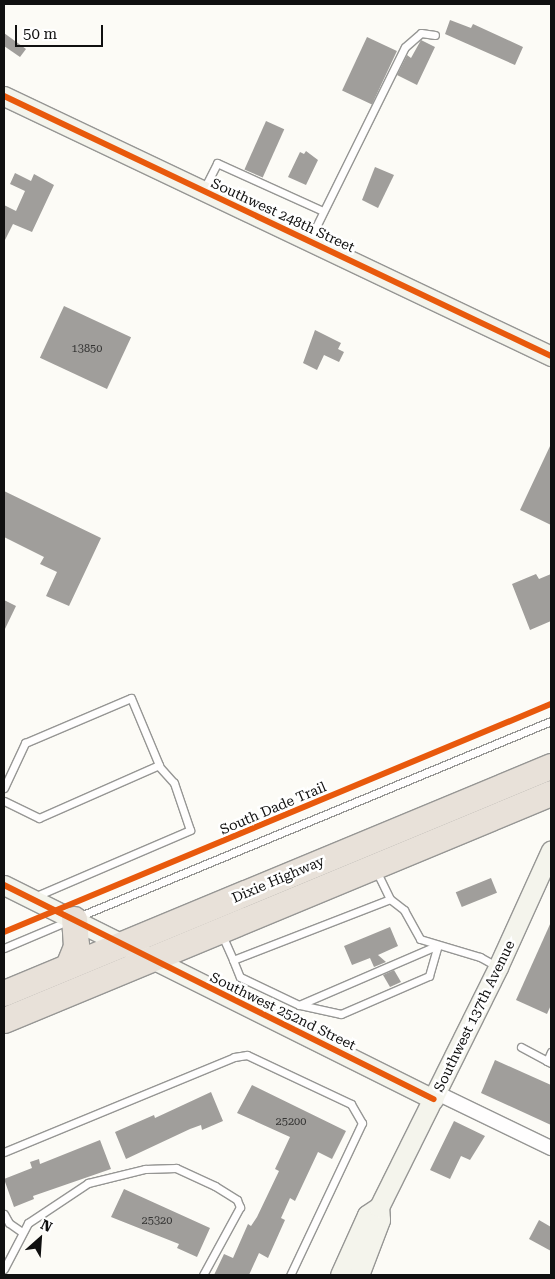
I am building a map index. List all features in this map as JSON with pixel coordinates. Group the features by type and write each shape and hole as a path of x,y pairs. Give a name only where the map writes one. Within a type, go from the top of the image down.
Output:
{"highway":[{"name":"Dixie Highway","path":"4,993 551,766"},
{"path":"374,866 382,851 390,846 476,811 507,784"},
{"name":"Dixie Highway","path":"4,1020 551,793"},
{"path":"68,966 76,946 74,919"}],"street":[{"name":"Southwest 248th Street","path":"4,96 551,356"},
{"name":"Southwest 137th Avenue","path":"340,1275 367,1215 379,1207 435,1096 498,967 551,850"},
{"name":"Southwest 252nd Street","path":"4,885 74,919 149,959 435,1096 551,1148"},
{"name":"Southwest 137th Avenue","path":"364,1274 380,1220 379,1207"}],"lane":[{"path":"309,241 406,46 421,33 435,35"},
{"path":"203,192 217,163 323,211"},
{"path":"4,788 25,743 131,698 158,765 174,783 190,830 31,898"},
{"path":"4,948 551,722"},
{"path":"4,801 39,818 158,765"},
{"path":"374,866 390,899 404,910 420,939 479,957 498,967"},
{"path":"233,960 390,899"},
{"path":"220,930 240,977 299,1005 341,1014 429,976 438,945"},
{"path":"299,1005 438,945"},
{"path":"521,1048 549,1062 551,1052"},
{"path":"4,1152 234,1057 247,1055 350,1104 362,1123 290,1275"},
{"path":"4,1269 22,1232 37,1215 88,1183 145,1168 176,1168 215,1186 237,1200 240,1207 203,1275"},
{"path":"4,1214 9,1223 22,1232"}],"building":[{"path":"450,20 471,28 473,24 523,47 515,65 445,34"},
{"path":"4,33 26,49 20,57 4,46"},
{"path":"367,37 397,51 372,104 342,90"},
{"path":"421,40 435,47 417,85 397,75 407,55 411,58"},
{"path":"266,121 284,129 263,178 244,169"},
{"path":"306,151 318,160 306,185 288,177 300,152 304,154"},
{"path":"375,167 394,175 378,208 362,200"},
{"path":"15,173 31,181 34,174 54,185 32,232 13,224 4,242 4,205 16,211 25,191 10,184"},
{"path":"64,306 131,337 107,389 40,358"},
{"path":"315,330 341,343 338,349 344,352 339,362 324,355 317,370 303,363"},
{"path":"551,444 551,525 520,510"},
{"path":"4,491 101,538 69,606 46,596 57,572 40,564 44,557 4,537"},
{"path":"536,574 539,579 551,574 551,621 530,630 512,584"},
{"path":"4,600 16,606 4,631"},
{"path":"491,878 497,893 462,907 456,892"},
{"path":"551,922 551,1005 547,1014 516,1000"},
{"path":"390,927 398,946 378,955 386,962 374,967 370,958 352,965 344,946"},
{"path":"394,970 401,982 390,987 383,975"},
{"path":"495,1060 551,1085 551,1125 481,1093"},
{"path":"252,1085 346,1131 332,1159 318,1152 295,1201 290,1198 281,1218 285,1220 268,1258 259,1253 249,1275 214,1275 224,1254 233,1258 248,1224 251,1226 257,1217 279,1171 275,1169 290,1137 237,1113"},
{"path":"211,1092 223,1121 202,1130 201,1125 190,1129 126,1159 115,1132 154,1115 155,1118"},
{"path":"454,1121 485,1136 470,1160 461,1156 450,1179 430,1170"},
{"path":"100,1140 111,1169 33,1196 34,1199 14,1207 4,1179 32,1168 30,1162 39,1159 40,1164"},
{"path":"124,1189 210,1228 197,1257 177,1248 179,1244 111,1217"},
{"path":"539,1220 551,1227 551,1251 529,1239"}],"cycle path":[{"path":"4,96 551,356"},
{"name":"South Dade Trail","path":"4,932 551,704"},
{"path":"4,885 434,1099"}]}
